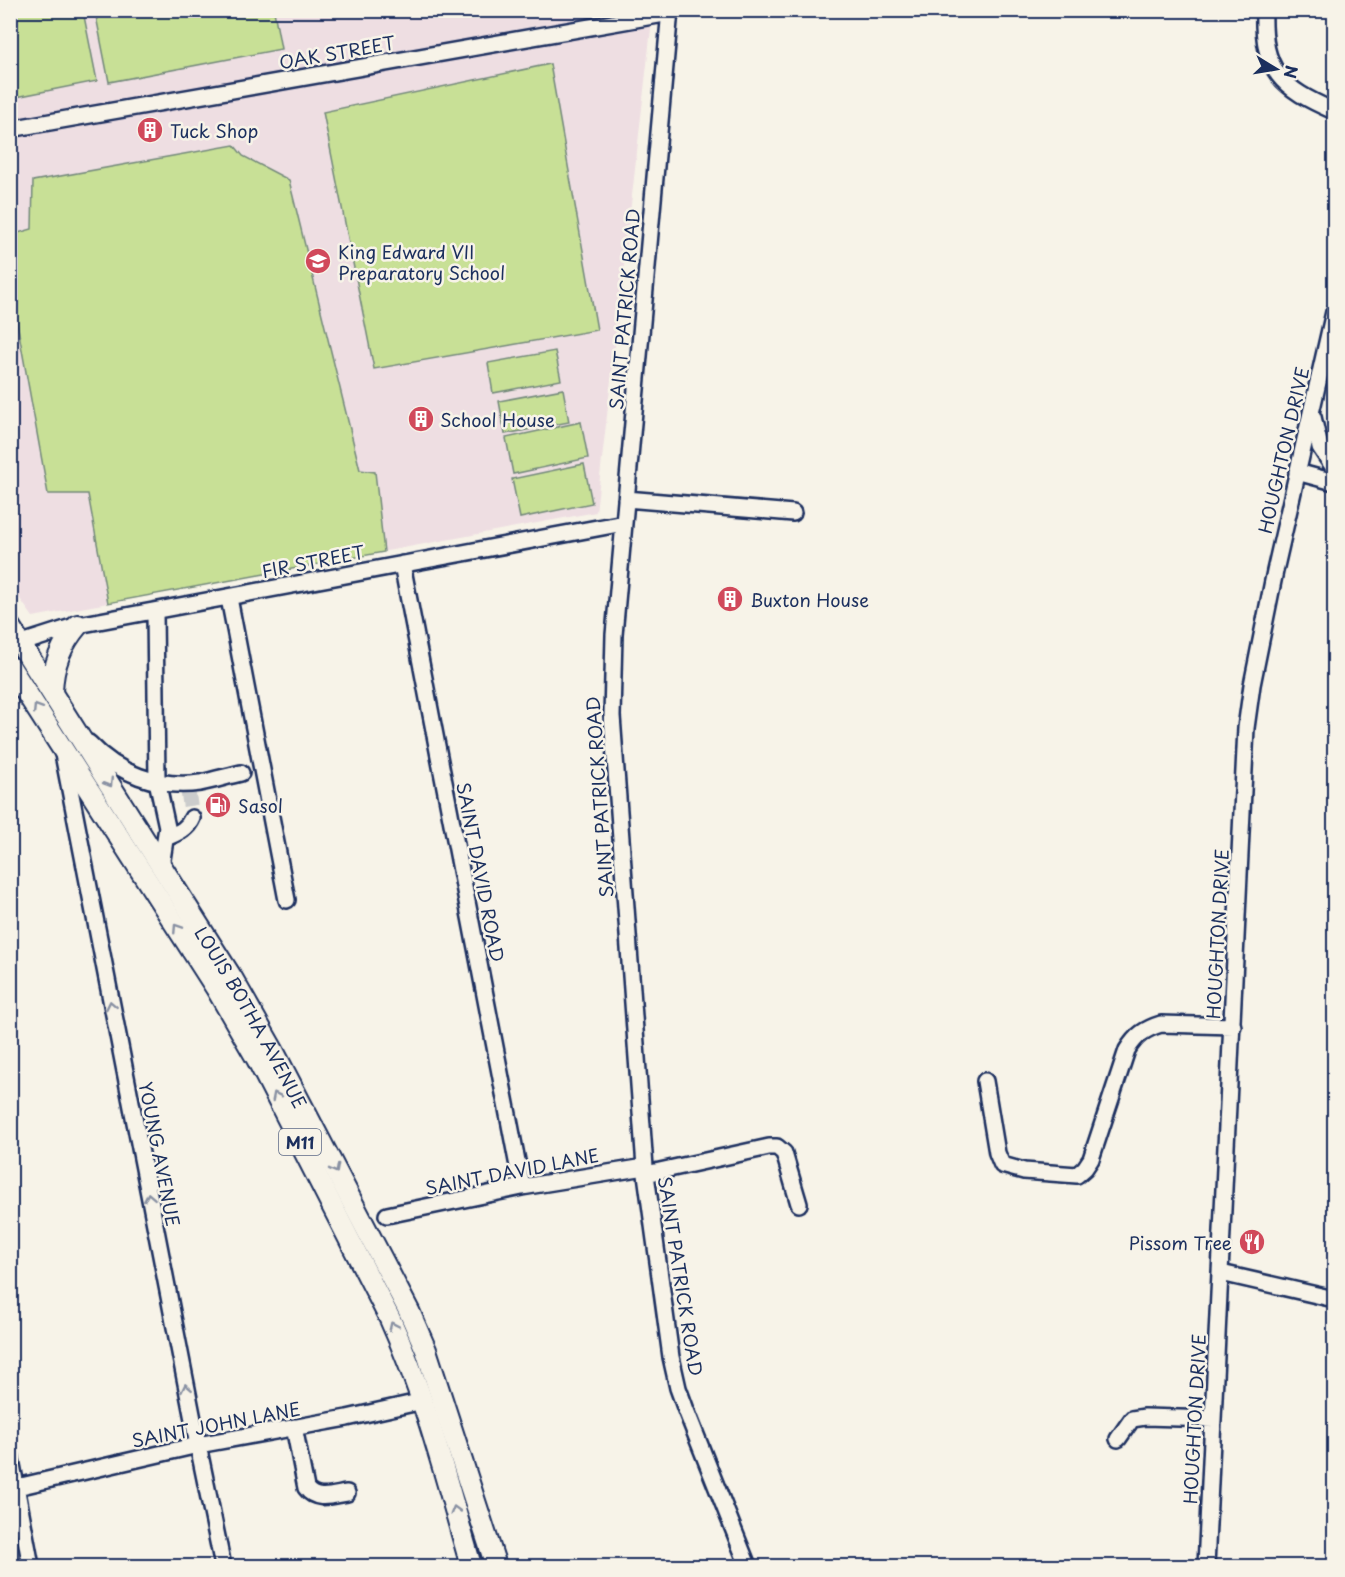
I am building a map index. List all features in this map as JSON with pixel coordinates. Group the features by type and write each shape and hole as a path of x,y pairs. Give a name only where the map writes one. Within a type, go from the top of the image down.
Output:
{"main road":[{"path":"52,691 56,662 61,649 78,625"},
{"name":"LOUIS BOTHA AVENUE","path":"14,638 52,691 232,978 274,1052 409,1311 430,1359 496,1566"},
{"name":"LOUIS BOTHA AVENUE","path":"10,667 216,988 257,1059 407,1356 423,1401 471,1566"}],"street":[{"path":"1264,10 1264,42 1271,66 1279,77 1294,90 1335,111"},
{"name":"OAK STREET","path":"10,129 670,12"},
{"name":"SAINT PATRICK ROAD","path":"670,12 614,635 612,716 645,1170 671,1357 678,1388 748,1566"},
{"name":"HOUGHTON DRIVE","path":"1206,1566 1246,729 1252,685 1297,472 1335,312"},
{"path":"1312,411 1320,447 1335,468"},
{"path":"1297,472 1335,482"},
{"path":"627,499 793,513"},
{"name":"FIR STREET","path":"14,638 624,523"},
{"name":"SAINT DAVID ROAD","path":"402,564 522,1187"},
{"path":"229,598 287,900"},
{"path":"155,612 157,782 166,818 166,838 161,866"},
{"path":"70,723 98,753 122,770 157,782 187,787 241,773"},
{"name":"YOUNG AVENUE","path":"62,749 223,1566"},
{"path":"166,838 189,826 192,818"},
{"path":"985,1081 996,1153 1002,1165 1024,1171 1077,1174 1091,1159 1127,1050 1135,1036 1161,1024 1233,1026"},
{"name":"SAINT DAVID LANE","path":"387,1215 522,1187 645,1170 769,1147 777,1147 784,1153 799,1204"},
{"path":"1221,1274 1335,1299"},
{"name":"SAINT JOHN LANE","path":"17,1487 198,1445 423,1401"},
{"path":"1118,1439 1132,1419 1145,1417 1214,1419"},
{"path":"294,1427 306,1488 309,1493 319,1497 347,1493"},
{"path":"10,1454 31,1566"}],"shaded area":[{"name":"King Edward VII Preparatory School","path":"10,11 653,11 596,512 33,617 10,585"}],"green space":[{"path":"11,10 83,11 97,81 11,98"},
{"path":"95,11 274,11 281,49 109,82"},
{"path":"550,64 597,330 374,369 323,112"},
{"path":"234,145 243,156 289,180 360,470 375,472 384,552 108,603 88,494 48,494 11,289 11,235 32,229 33,181"},
{"path":"555,351 561,380 493,393 488,363"},
{"path":"563,389 569,422 505,434 499,401"},
{"path":"581,422 588,458 513,474 506,438"},
{"path":"584,464 592,503 520,518 512,479"}],"tunnel":[{"path":"188,791 192,818"}],"place":[{"name":"Tuck Shop","path":"150,130"},
{"name":"King Edward VII Preparatory School","path":"318,261"},
{"name":"School House","path":"421,419"},
{"name":"Buxton House","path":"730,599"},
{"name":"Sasol","path":"218,805"},
{"name":"Pissom Tree","path":"1252,1242"}]}
